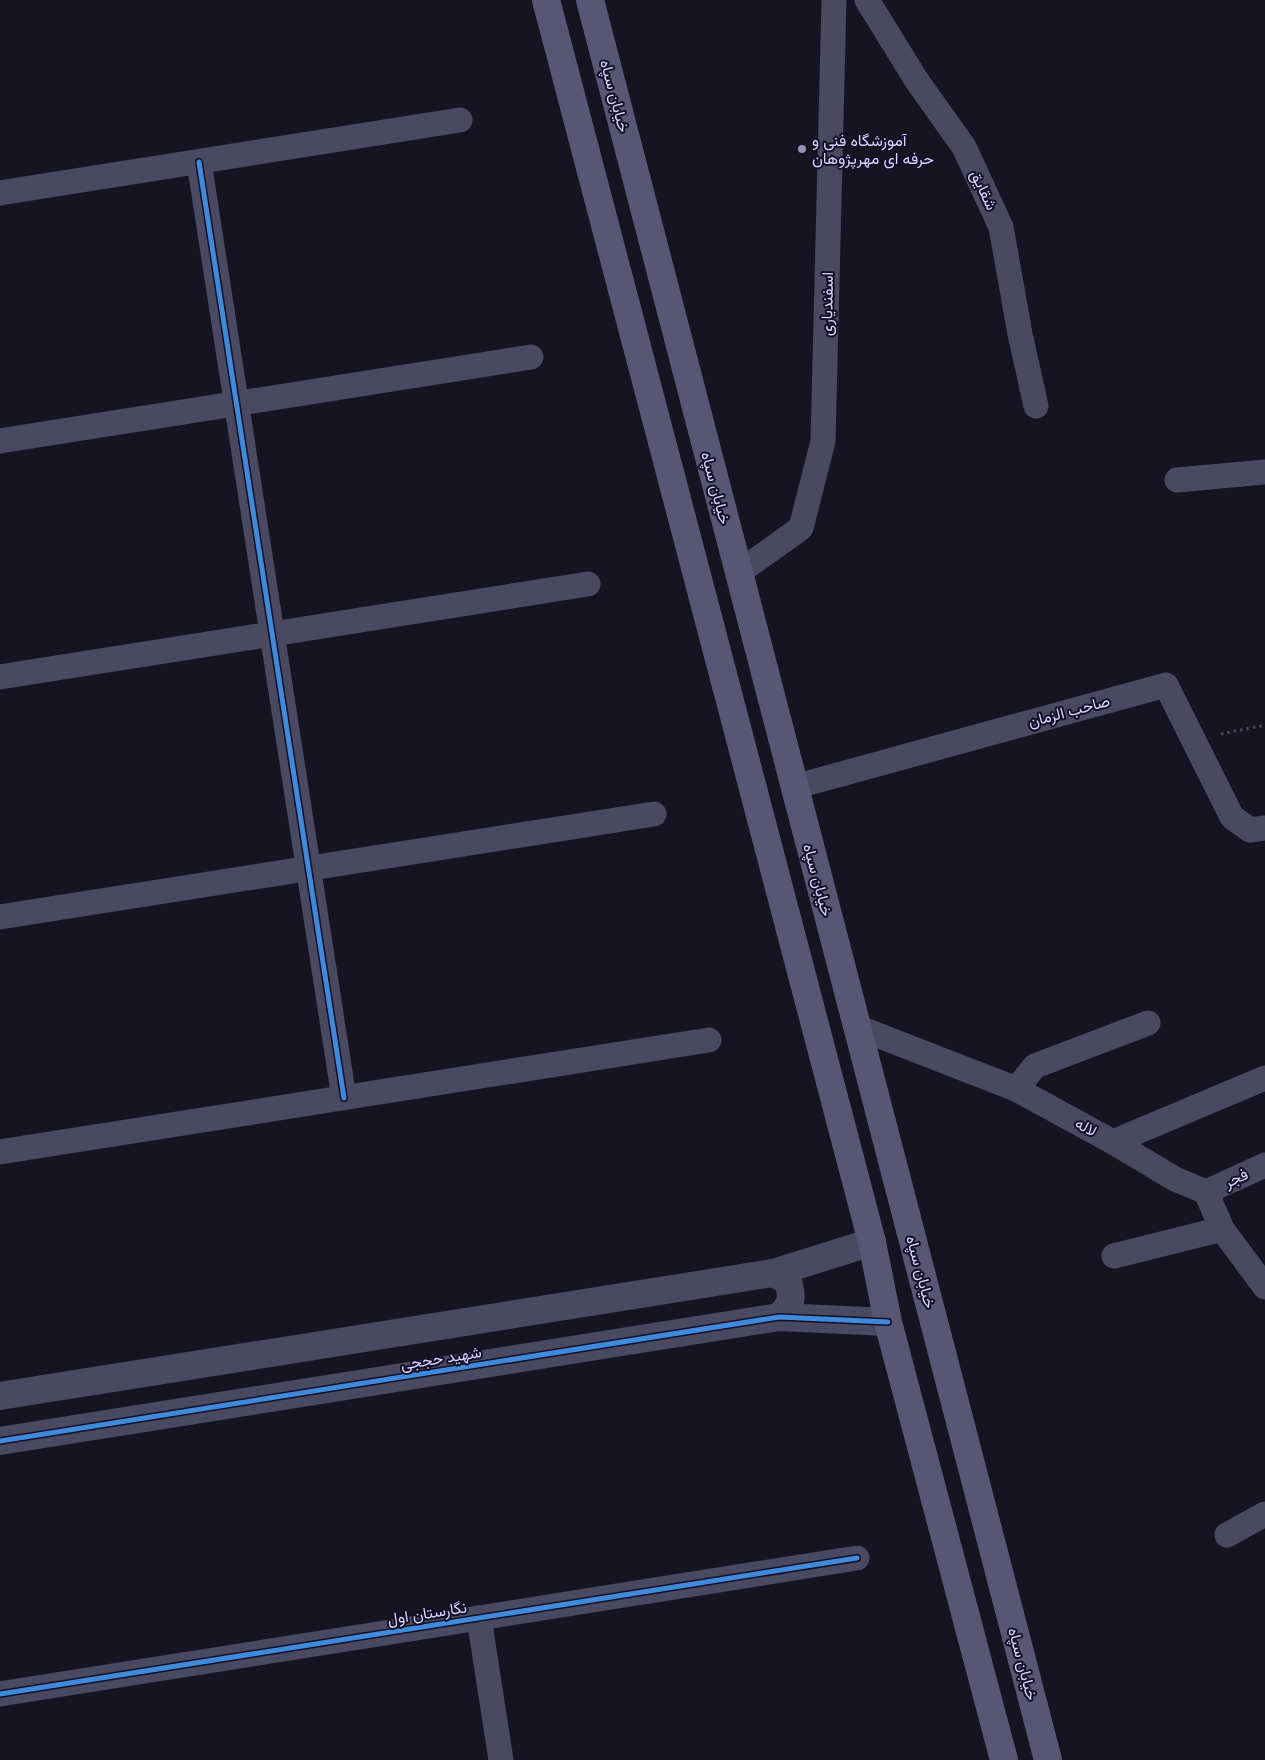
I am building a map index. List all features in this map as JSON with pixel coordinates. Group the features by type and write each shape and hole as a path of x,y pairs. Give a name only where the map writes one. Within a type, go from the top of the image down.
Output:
{"main road":[{"path":"546,0 872,1242 888,1322 1004,1760"},
{"name":"خیابان سپاه","path":"590,0 1048,1760"}],"street":[{"path":"834,8 863,0"},
{"name":"شقایق","path":"867,0 917,81 964,147 1001,227 1020,334 1036,406"},
{"name":"اسفندیاری","path":"738,573 801,528 823,441 834,8"},
{"path":"0,193 460,120"},
{"path":"199,162 344,1098"},
{"path":"0,441 531,356"},
{"path":"1177,480 1265,472"},
{"path":"0,677 588,584"},
{"name":"صاحب الزمان","path":"794,787 1166,684 1232,817 1250,830 1265,828"},
{"path":"0,917 654,814"},
{"path":"1016,1088 1035,1066 1148,1023"},
{"name":"لاله","path":"857,1027 1016,1088 1175,1179 1206,1192"},
{"path":"0,1152 709,1040"},
{"path":"1113,1142 1265,1078"},
{"name":"فجر","path":"1206,1192 1265,1165"},
{"path":"1206,1192 1222,1229 1265,1287"},
{"path":"1114,1256 1222,1229"},
{"name":"شهید حججی","path":"0,1396 773,1273 872,1242"},
{"path":"773,1273 788,1281 792,1294 788,1307 779,1317"},
{"name":"شهید حججی","path":"0,1441 779,1317 888,1322"},
{"path":"1227,1535 1265,1514"},
{"name":"نگارستان اول","path":"0,1694 857,1558"},
{"path":"479,1618 501,1760"}],"path":[{"path":"1194,740 1265,725"}],"cycle path":[{"path":"199,162 344,1098"},
{"path":"0,1441 779,1317 888,1322"},
{"path":"0,1694 857,1558"}],"place":[{"name":"آموزشگاه فنی و حرفه ای مهرپژوهان","path":"802,149"}]}
